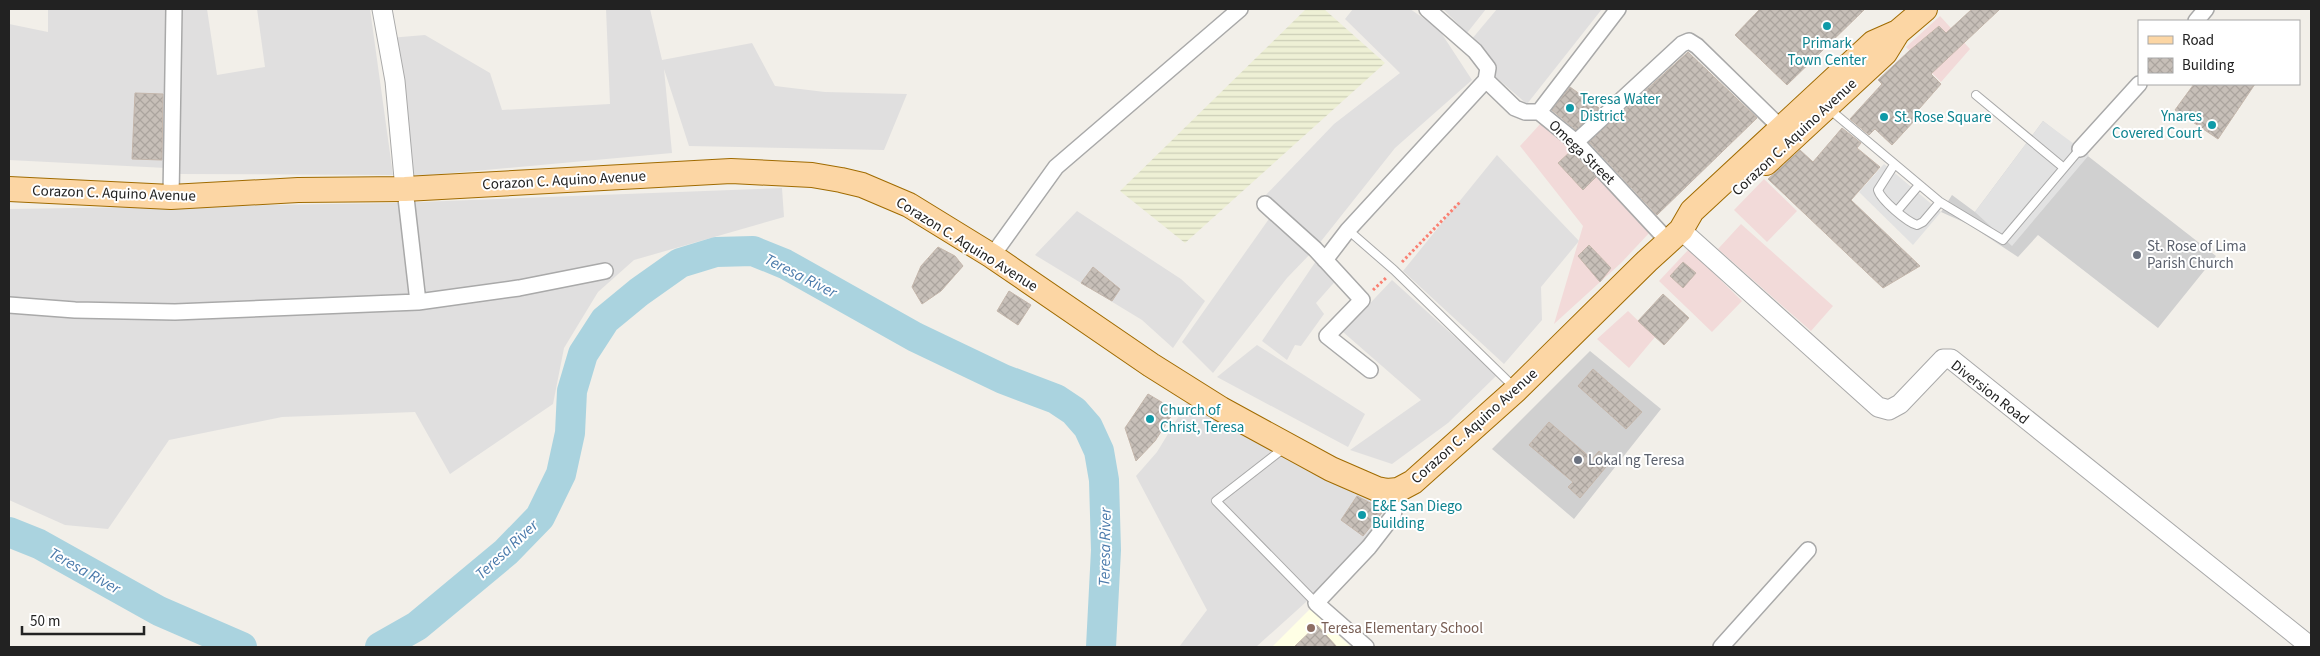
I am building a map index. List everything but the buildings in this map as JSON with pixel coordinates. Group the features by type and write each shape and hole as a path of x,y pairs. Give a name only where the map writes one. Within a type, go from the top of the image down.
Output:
{"main road":[{"name":"Corazon C. Aquino Avenue","path":"1675,235 1702,222 1821,101 1873,43 1898,32 1925,9"},
{"name":"Corazon C. Aquino Avenue","path":"9,189 171,197 298,190 405,189 731,171 812,175 862,185 909,205 992,256 1151,365 1221,409 1331,469 1377,489 1398,490 1413,482 1431,468 1516,390 1675,235 1692,211 1780,127 1821,101"}],"street":[{"path":"171,197 174,9"},
{"path":"382,9 395,81 418,302"},
{"path":"992,256 1056,167 1240,9"},
{"path":"1325,260 1348,230 1486,80 1488,68 1475,51 1426,9"},
{"path":"1539,112 1618,9"},
{"path":"2197,20 2206,9"},
{"path":"1576,142 1682,44 1689,41 1697,46 1780,127"},
{"name":"Omega Street","path":"1486,80 1515,108 1525,112 1539,112 1576,142 1675,235"},
{"path":"2080,149 2138,85"},
{"path":"1265,204 1325,260 1362,300 1327,336 1370,370"},
{"name":"Diversion Road","path":"1675,235 1878,407 1888,410 1900,404 1943,359 1951,359 2311,647"},
{"path":"9,305 76,310 175,312 418,302 520,288 605,271"},
{"path":"1366,647 1316,603 1369,548 1393,516 1398,490"},
{"path":"1721,647 1808,550"}],"lane":[{"path":"1976,95 2064,168"},
{"path":"1821,101 1940,202 2003,240 2080,149"},
{"path":"1894,164 1878,190 1883,198 1897,211 1916,225 1923,222 1940,202"},
{"path":"1897,211 1919,185"},
{"path":"1348,230 1394,270 1516,390"},
{"path":"1287,446 1216,501 1316,603"}],"path":[{"path":"1362,300 1460,202"}],"shaded area":[{"path":"48,9 207,9 217,75 265,67 257,9 370,9 393,175 179,174 166,168 9,160 9,24 48,32"},
{"path":"606,9 650,9 662,60 752,43 775,86 825,92 907,94 884,150 689,146 664,69 672,153 408,177 389,38 425,35 490,73 502,110 610,104"},
{"path":"1306,9 1324,9 1385,63 1185,243 1120,191"},
{"path":"1353,9 1410,9 1438,28 1472,80 1395,148 1318,245 1263,198 1334,124 1400,73 1345,19"},
{"path":"1443,9 1486,9 1467,33"},
{"path":"1497,9 1602,9 1527,104 1491,73 1471,40"},
{"path":"1940,16 1970,49 1941,82 1906,47"},
{"path":"2043,121 2216,256 2158,328 2038,235 2018,257 1968,224 1941,212 1952,195 1975,212"},
{"path":"2043,121 2089,155 2012,246 1975,212"},
{"path":"1542,122 1651,231 1621,263 1554,324 1583,226 1520,146"},
{"path":"1497,155 1579,241 1541,287 1542,320 1504,364 1403,271"},
{"path":"1884,164 1941,212 1913,245 1859,192"},
{"path":"1764,179 1797,211 1767,242 1734,210"},
{"path":"782,188 784,217 634,260 598,292 564,348 553,404 450,474 415,412 282,417 169,440 108,529 65,525 9,500 9,209 395,203"},
{"path":"1077,211 1181,279 1205,301 1173,348 1142,320 1035,255"},
{"path":"1271,216 1313,251 1287,278 1213,373 1182,342"},
{"path":"1741,224 1833,306 1811,331 1718,249"},
{"path":"1689,249 1742,301 1712,332 1659,281"},
{"path":"1316,261 1339,277 1316,303 1324,314 1301,346 1295,345 1287,360 1262,341"},
{"path":"1392,280 1497,375 1448,423 1392,464 1350,450 1421,400 1343,332"},
{"path":"1628,311 1655,337 1629,368 1597,339"},
{"path":"1257,345 1365,414 1348,447 1217,377"},
{"path":"1590,351 1661,409 1574,519 1492,449"},
{"path":"1188,401 1282,455 1388,505 1365,539 1316,593 1256,647 1179,647 1207,610 1136,476 1157,452"},
{"name":"Teresa Elementary School","path":"1310,609 1351,647 1272,647"}],"waterway":[{"name":"Teresa River","path":"380,647 417,626 506,552 540,517 561,474 570,433 572,391 583,354 605,320 639,292 680,263 716,252 753,251 785,264 915,337 1003,379 1056,399 1074,411 1088,427 1099,451 1104,480 1106,550 1101,647"},
{"name":"Teresa River","path":"9,532 39,544 159,611 242,647"}],"place":[{"name":"Primark Town Center","path":"1827,26"},
{"name":"Teresa Water District","path":"1570,108"},
{"name":"St. Rose Square","path":"1884,117"},
{"name":"Ynares Covered Court","path":"2212,125"},
{"name":"St. Rose of Lima Parish Church","path":"2137,255"},
{"name":"Church of Christ, Teresa","path":"1150,419"},
{"name":"Lokal ng Teresa","path":"1578,460"},
{"name":"E&E San Diego Building","path":"1362,515"},
{"name":"Teresa Elementary School","path":"1311,628"}]}
